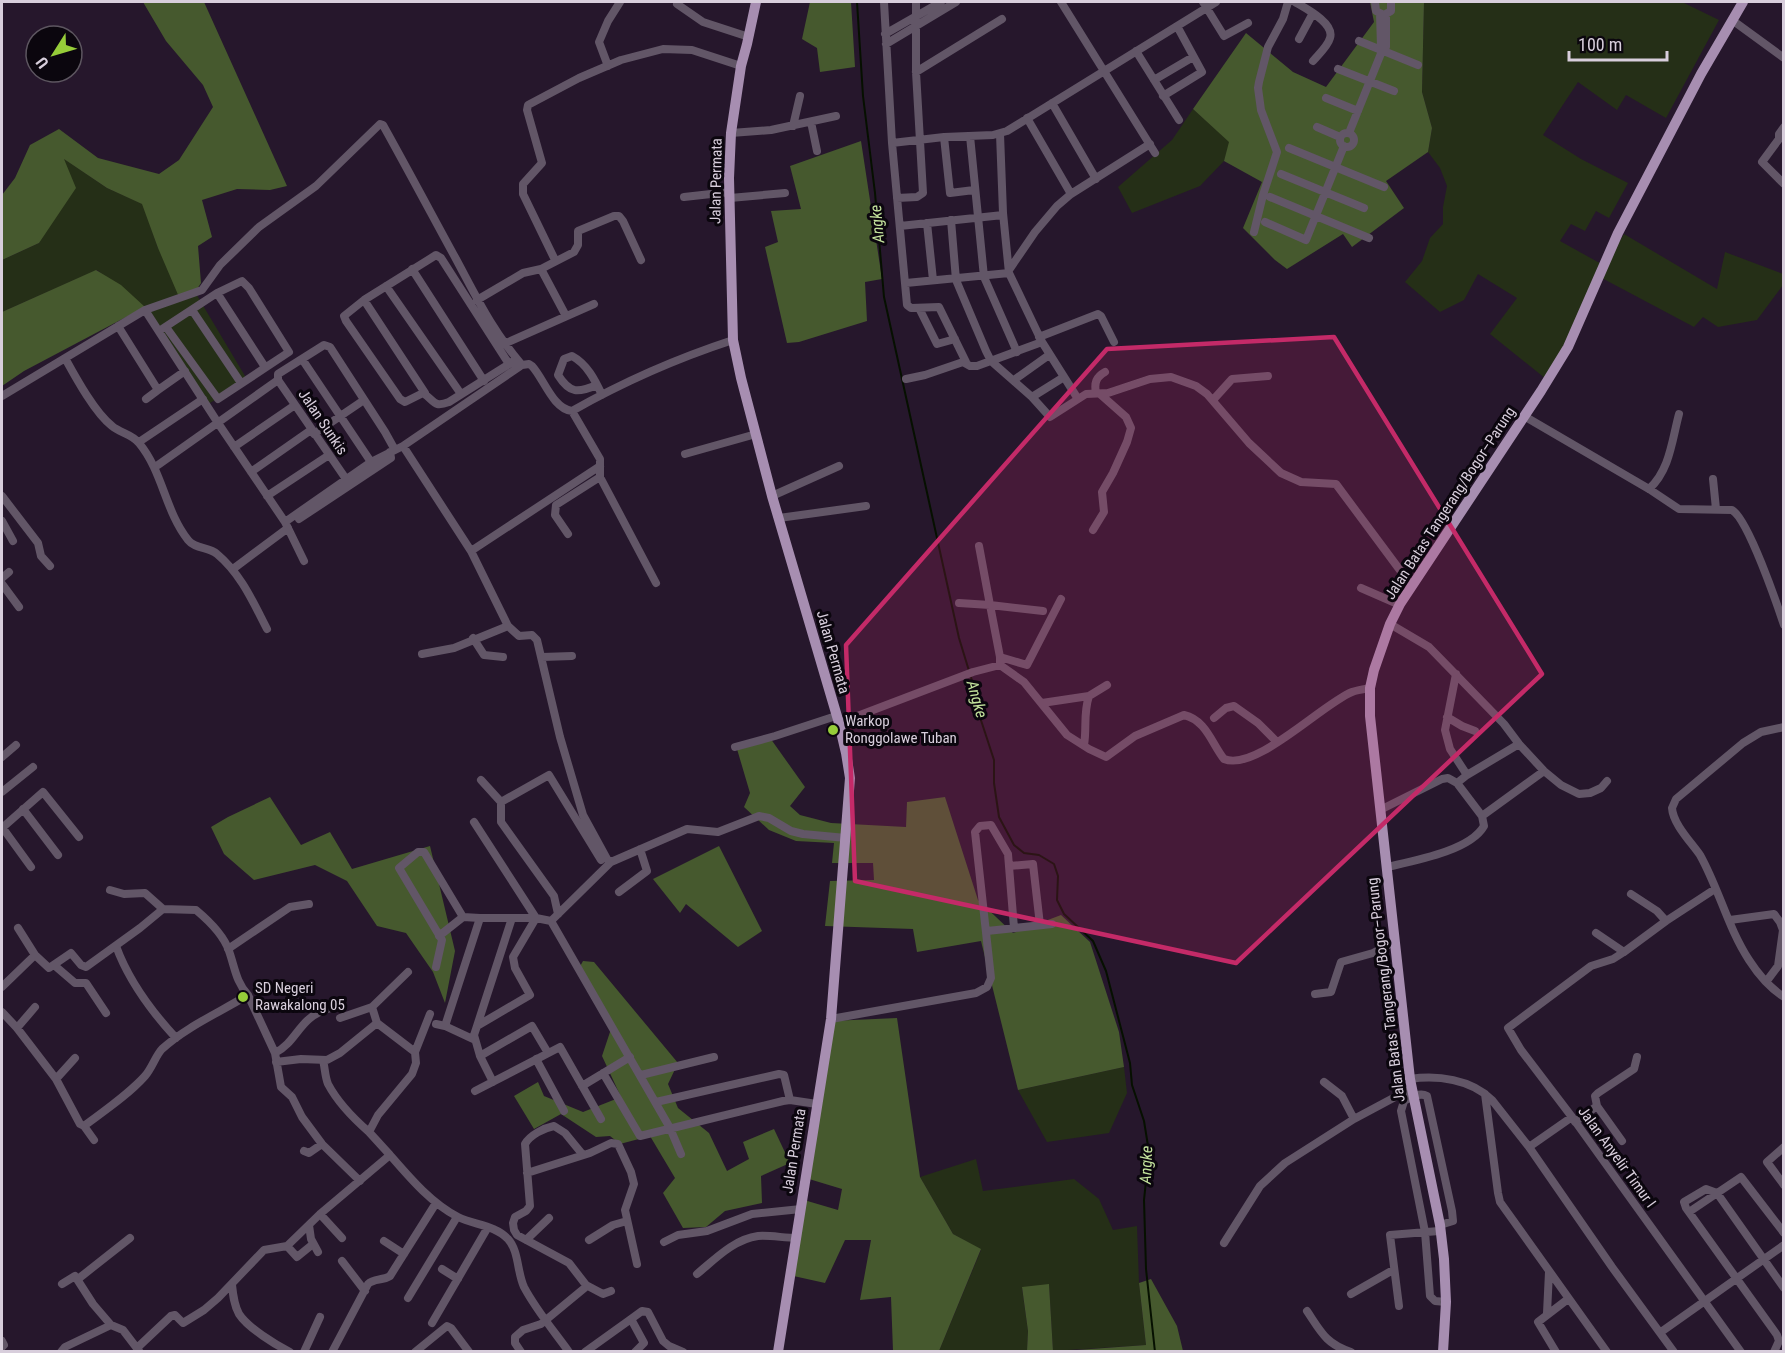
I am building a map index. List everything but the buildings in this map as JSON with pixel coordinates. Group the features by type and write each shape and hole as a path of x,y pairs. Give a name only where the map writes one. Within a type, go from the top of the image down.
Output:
{"main road":[{"name":"Jalan Permata","path":"756,2 741,66 731,133 730,195 734,340 772,496 849,769 846,838 831,1019 778,1352"},
{"name":"Jalan Batas Tangerang/Bogor–Parung","path":"1443,1352 1446,1302 1444,1259 1440,1228 1411,1087 1370,716 1370,688 1390,624 1400,605 1568,347 1618,233 1696,85 1743,2"}],"street":[{"path":"608,66 598,44 608,21 620,2"},
{"path":"884,2 892,142 908,307 939,307 966,362 973,366 1017,352 1098,314 1114,342"},
{"path":"897,198 917,197 923,194 916,72 916,2"},
{"path":"885,34 941,2"},
{"path":"886,44 956,2"},
{"path":"906,283 956,280 1009,272 1047,217 1071,194 1152,149 1061,2"},
{"path":"892,142 1000,134 1177,26 1205,4 1216,2"},
{"path":"1254,232 1277,152 1261,110 1259,82 1268,47 1283,19 1288,2"},
{"path":"1295,2 1323,21 1331,35 1313,61"},
{"path":"1375,2 1375,8 1383,14"},
{"path":"1383,14 1392,8 1391,2"},
{"path":"677,4 704,22 749,37"},
{"path":"1205,4 1224,36 1248,23"},
{"path":"1299,39 1313,13"},
{"path":"1349,133 1382,51 1383,14"},
{"path":"916,72 1002,19"},
{"path":"1732,20 1784,58"},
{"path":"1163,96 1201,73 1177,26"},
{"path":"1359,41 1418,65"},
{"path":"555,261 523,194 523,184 542,163 527,107 530,102 608,66 663,49 692,50 741,66"},
{"path":"1136,51 1179,120"},
{"path":"1154,80 1193,57"},
{"path":"1338,69 1394,92"},
{"path":"793,126 800,96"},
{"path":"1326,98 1358,111"},
{"path":"1052,103 1096,179"},
{"path":"731,133 763,131 836,116"},
{"path":"1027,118 1071,194"},
{"path":"811,122 817,151"},
{"path":"2,396 146,310 202,290 219,265 259,227 315,186 380,124 383,125 409,172 477,300 516,363"},
{"path":"1317,127 1340,137"},
{"path":"1784,127 1779,134 1779,139 1762,162 1784,184"},
{"path":"1340,137 1349,133"},
{"path":"1340,137 1340,143 1348,147 1353,142 1349,133"},
{"path":"1000,134 1003,215 1009,272 1040,340 1078,399"},
{"path":"970,136 984,276 1017,352"},
{"path":"944,137 950,193 975,190"},
{"path":"1264,222 1306,240 1344,146"},
{"path":"1289,148 1384,187"},
{"path":"1281,174 1364,208"},
{"path":"684,197 785,193"},
{"path":"1270,197 1369,238"},
{"path":"900,226 1003,215"},
{"path":"477,300 523,273 541,269 576,249 578,231 614,216 619,216 623,221 640,260"},
{"path":"951,220 956,280 991,361 1014,380 1051,417 1086,394 1113,392 1150,379 1171,377 1196,387 1213,400 1249,443 1281,473 1301,482 1335,484 1411,585"},
{"path":"927,223 933,280"},
{"path":"425,393 420,393 407,402 402,402 344,316 364,300 433,255 439,256 516,363"},
{"path":"412,269 484,381"},
{"path":"541,269 566,316"},
{"path":"146,310 217,399 289,352 244,282 238,281 217,293 163,329"},
{"path":"386,286 461,394"},
{"path":"217,293 265,367"},
{"path":"364,300 425,393 432,402 441,405 516,363 532,366 557,402 564,409 573,411 602,395 679,360 734,340"},
{"path":"504,344 594,304"},
{"path":"919,308 937,344 955,339"},
{"path":"192,310 241,383"},
{"path":"118,326 158,390"},
{"path":"163,329 185,372 287,526 304,561"},
{"path":"158,465 278,380 278,374 327,345 396,450 471,551 508,626 519,636 534,636 542,657 560,737 583,815 607,859 611,861"},
{"path":"1014,380 1049,355"},
{"path":"597,385 575,392 570,389 558,375 564,359 570,356 579,359 597,385 602,395"},
{"path":"65,358 81,387 109,423 138,441 154,467 171,513 188,540 192,544 214,551 233,569 267,629"},
{"path":"302,359 371,462"},
{"path":"906,379 966,362"},
{"path":"287,526 358,475 371,462 396,450 516,363"},
{"path":"146,399 185,372"},
{"path":"1093,530 1104,512 1102,492 1124,451 1131,428 1126,417 1098,393 1095,385 1097,379 1105,372"},
{"path":"1213,400 1232,379 1268,376"},
{"path":"1032,397 1064,377"},
{"name":"Jalan Sunkis","path":"278,380 346,479"},
{"path":"141,440 203,399"},
{"path":"250,471 364,400"},
{"path":"234,447 296,405"},
{"path":"573,411 600,459 600,477 656,583"},
{"path":"1648,489 1665,470 1679,414"},
{"path":"1524,416 1678,509 1732,510 1741,518 1784,625"},
{"path":"685,454 756,434"},
{"path":"233,569 346,479 392,458 396,450"},
{"path":"267,496 329,455"},
{"path":"471,551 600,466"},
{"path":"772,496 839,466"},
{"path":"568,534 555,515 556,505 600,477"},
{"path":"1713,479 1716,509"},
{"path":"2,496 38,543 41,556 50,566"},
{"path":"779,518 866,506"},
{"path":"2,521 14,542"},
{"path":"980,546 1000,661 1024,682 1068,735 1102,755 1110,756 1135,736 1184,715 1205,728 1222,757 1235,762 1277,742 1348,694 1370,688"},
{"path":"2,584 19,607"},
{"path":"1361,588 1400,605"},
{"path":"735,747 837,720 1000,661 1027,665 1061,598"},
{"path":"959,603 1043,611"},
{"path":"1390,624 1429,647 1504,724 1544,771 1561,785 1579,794 1590,793 1601,788 1607,781"},
{"path":"422,654 454,648 473,638 508,626"},
{"path":"473,638 484,655 503,657"},
{"path":"542,657 572,656"},
{"path":"1456,674 1445,730 1446,740 1467,776"},
{"path":"1042,703 1089,696 1107,686"},
{"path":"1084,746 1086,732 1084,710 1089,696"},
{"path":"1214,718 1226,708 1234,706 1258,723 1277,742"},
{"path":"1447,717 1475,731"},
{"path":"1784,727 1761,732 1743,743 1676,799 1672,808 1676,819 1705,864 1736,938 1750,962 1766,982 1784,997"},
{"path":"1457,783 1520,744"},
{"path":"2,757 16,746"},
{"path":"2,792 33,767"},
{"path":"1482,816 1544,771"},
{"path":"501,802 549,775 601,860"},
{"path":"1380,810 1442,779 1449,778 1457,783 1482,816 1484,825 1478,834 1444,854 1387,867"},
{"path":"481,780 501,802 501,822 554,896 555,917 670,1128 681,1154"},
{"path":"31,867 2,827 43,792 79,837"},
{"path":"23,809 58,855"},
{"path":"439,936 463,917 555,917 611,861 687,829 718,832 759,816 769,818 797,832 846,838"},
{"path":"474,822 536,918"},
{"path":"831,1019 954,997 983,990 989,984 991,978 976,829 980,826 991,825 1008,854 1014,928"},
{"path":"619,892 647,871 640,849"},
{"path":"436,967 442,940 399,868 418,852 424,852 463,917"},
{"path":"1009,867 1033,864 1040,925"},
{"path":"1596,933 1624,952 1715,889"},
{"path":"110,890 124,894 145,893 163,909 196,910 209,922 228,949 235,973 248,995 275,1057 281,1087 292,1097 302,1117 322,1144 360,1181"},
{"path":"1631,894 1657,911 1666,921"},
{"path":"228,949 290,906 309,904"},
{"path":"18,928 35,955 48,967 71,952 81,965 86,967 163,909"},
{"path":"1730,920 1774,914 1780,922 1783,930 1779,945 1779,961 1766,982"},
{"path":"445,1026 480,918"},
{"path":"493,1082 480,1056 474,1035 512,918"},
{"path":"477,1026 530,995 515,968 513,957 536,918"},
{"path":"987,932 1052,924"},
{"path":"1315,994 1331,992 1341,962 1372,953 1394,942"},
{"path":"116,946 120,958 143,996 176,1038"},
{"name":"Jalan Anyelir Timur I","path":"1624,952 1613,959 1591,966 1508,1028 1521,1050 1741,1352"},
{"path":"2,987 35,955"},
{"path":"54,965 75,983 86,983 106,1013"},
{"path":"340,1018 372,1007 408,972"},
{"path":"84,1126 138,1084 152,1068 160,1051 176,1038 248,995"},
{"path":"17,1028 35,1007"},
{"path":"372,1007 377,1023 415,1053"},
{"path":"275,1057 308,1018 328,1009"},
{"path":"2,1012 56,1079 80,1124 94,1140"},
{"path":"369,1132 378,1115 412,1074 416,1064 415,1053 430,1014"},
{"path":"275,1057 323,1060 340,1053 377,1023"},
{"path":"436,1024 475,1040"},
{"path":"480,1056 532,1026 548,1053"},
{"path":"475,1092 560,1047 602,1119"},
{"path":"582,1086 630,1057"},
{"path":"641,1076 714,1057"},
{"path":"1622,1141 1598,1106 1595,1096 1633,1070 1637,1057"},
{"path":"56,1079 75,1058"},
{"path":"536,1059 564,1111"},
{"path":"323,1060 330,1088 436,1203 457,1217 489,1227 507,1238 512,1246 524,1285 568,1352"},
{"path":"603,1073 640,1136 790,1100 817,1104"},
{"path":"656,1102 779,1074 784,1075 790,1100"},
{"path":"1224,1243 1260,1186 1285,1163 1354,1119 1411,1087 1444,1078 1485,1094 1500,1108 1674,1352"},
{"path":"1324,1082 1342,1096 1354,1119"},
{"path":"1411,1087 1401,1111 1425,1232 1430,1296 1435,1300 1446,1302"},
{"path":"1485,1094 1500,1202 1607,1352"},
{"path":"1529,1147 1598,1106"},
{"path":"584,1155 558,1127 549,1127 526,1142 531,1206 515,1217 514,1230 526,1240 569,1263 587,1286 603,1294 611,1291"},
{"path":"527,1173 615,1143 620,1148 634,1184 625,1210 637,1264"},
{"path":"304,1151 309,1153 322,1144"},
{"path":"1784,1148 1769,1158 1768,1163 1784,1185"},
{"path":"62,1284 74,1275 85,1293 111,1325 123,1330 138,1350 171,1316 175,1315 183,1323 204,1310 232,1285 264,1250 287,1246 320,1214 390,1155"},
{"path":"1717,1193 1738,1177 1743,1178 1784,1233"},
{"path":"1774,1352 1779,1341 1778,1335 1686,1208 1704,1190 1717,1193 1784,1288"},
{"path":"332,1352 364,1291 372,1280 390,1276 436,1203"},
{"path":"664,1242 678,1235 707,1231 752,1214 801,1209"},
{"path":"320,1214 342,1238"},
{"path":"408,1298 457,1217"},
{"path":"526,1240 549,1218"},
{"path":"589,1240 613,1225 627,1221"},
{"path":"309,1225 313,1244 318,1252"},
{"path":"432,1323 489,1227"},
{"path":"1399,1306 1390,1235 1425,1232 1440,1228"},
{"path":"507,1238 514,1230"},
{"path":"697,1274 724,1252 747,1239 758,1236 797,1238"},
{"path":"78,1279 130,1238"},
{"path":"384,1241 404,1254"},
{"path":"287,1246 297,1257 313,1244"},
{"path":"1661,1332 1784,1245"},
{"path":"342,1261 364,1291"},
{"path":"442,1269 458,1279"},
{"path":"1351,1294 1393,1270"},
{"path":"1547,1314 1549,1271"},
{"path":"232,1285 240,1316 275,1345 290,1352"},
{"path":"521,1352 515,1343 515,1337 524,1330 546,1320 587,1286"},
{"path":"1556,1352 1538,1322 1568,1299"},
{"path":"587,1351 642,1311 648,1312 663,1341 683,1352"},
{"path":"1307,1311 1327,1340 1351,1352"},
{"path":"304,1352 320,1317"},
{"path":"631,1319 644,1343 635,1352"},
{"path":"61,1352 64,1347 111,1325"},
{"path":"415,1352 424,1342 447,1326 469,1352"},
{"path":"2,1341 4,1345 2,1347"},
{"path":"424,1342 431,1352"}],"highlighted area":[{"path":"1334,337 1542,674 1236,963 855,881 846,645 1107,349"}],"green space":[{"path":"143,2 204,2 287,186 270,190 237,189 202,200 212,237 198,246 201,283 195,292 179,297 142,204 107,188 64,159 76,188 39,243 2,260 2,195 15,178 30,145 59,129 98,158 159,174 179,160 213,107 203,85 166,41"},
{"path":"810,2 851,2 855,67 820,72 817,48 802,39"},
{"path":"1370,2 1424,2 1422,92 1432,128 1428,152 1386,181 1404,208 1352,247 1343,234 1287,269 1243,228 1262,182 1224,161 1229,142 1193,109 1246,33 1293,72 1326,87 1374,22"},
{"path":"1424,2 1682,2 1719,20 1666,118 1626,95 1617,110 1578,82 1543,135 1581,159 1628,183 1609,218 1596,211 1585,231 1571,224 1560,241 1605,266 1624,234 1717,289 1725,252 1783,274 1783,285 1757,320 1718,327 1703,317 1694,327 1598,276 1551,383 1490,334 1517,298 1478,274 1464,300 1440,312 1405,282 1422,261 1430,238 1443,224 1447,186 1440,168 1428,152 1432,128 1422,92"},
{"path":"1193,109 1230,142 1224,161 1200,186 1132,213 1118,187 1172,140"},
{"path":"861,141 882,279 865,282 867,321 799,342 787,343 765,247 778,242 771,211 801,209 790,166"},
{"path":"63,158 107,188 143,204 158,248 195,292 248,381 208,404 145,307 97,270 2,312 2,260 39,243"},
{"path":"96,270 121,285 145,307 24,371 2,386 2,312"},
{"path":"768,735 805,787 790,806 800,815 831,823 906,827 907,802 945,797 978,900 1013,933 1061,915 1090,942 1119,1032 1124,1067 1018,1090 981,941 917,952 913,929 825,926 830,881 874,880 873,863 832,863 834,843 796,841 769,830 744,807 750,793 737,749"},
{"path":"270,797 301,845 330,832 352,869 430,846 455,951 445,1003 433,972 406,933 377,926 347,881 315,865 254,880 224,854 211,827"},
{"path":"719,846 762,931 738,947 686,904 680,913 653,879"},
{"path":"583,961 594,962 678,1063 668,1084 678,1108 709,1133 727,1171 749,1159 743,1142 774,1129 790,1163 761,1176 762,1203 725,1211 706,1227 683,1228 663,1193 675,1178 650,1136 620,1144 610,1136 596,1137 561,1114 534,1129 514,1096 538,1082 544,1096 583,1112 621,1097 602,1056 613,1023 577,972"},
{"path":"897,1018 920,1177 953,1234 981,1249 939,1351 893,1351 891,1297 860,1300 871,1240 845,1240 825,1283 789,1275 804,1200 838,1210 842,1189 809,1179 831,1021"},
{"path":"1124,1067 1127,1093 1109,1133 1047,1142 1018,1090"},
{"path":"976,1159 983,1191 1074,1179 1099,1199 1113,1230 1137,1226 1139,1283 1146,1345 1053,1351 1049,1285 1022,1288 1028,1331 1027,1351 939,1351 981,1250 953,1234 920,1177"},
{"path":"1151,1279 1177,1326 1183,1351 1063,1351 1146,1345 1139,1283"},
{"path":"1049,1284 1053,1351 1027,1351 1028,1331 1022,1287"}],"waterway":[{"name":"Angke","path":"857,2 863,96 875,193 884,297 959,638 973,684 977,708 994,760 994,783 999,817 1014,845 1024,853 1039,855 1054,864 1058,876 1057,900 1064,914 1093,941 1106,971 1130,1063 1132,1085 1144,1121 1149,1152 1144,1200 1146,1269 1155,1352"}],"place":[{"name":"Warkop Ronggolawe Tuban","path":"833,730"},
{"name":"SD Negeri Rawakalong 05","path":"243,997"}]}
